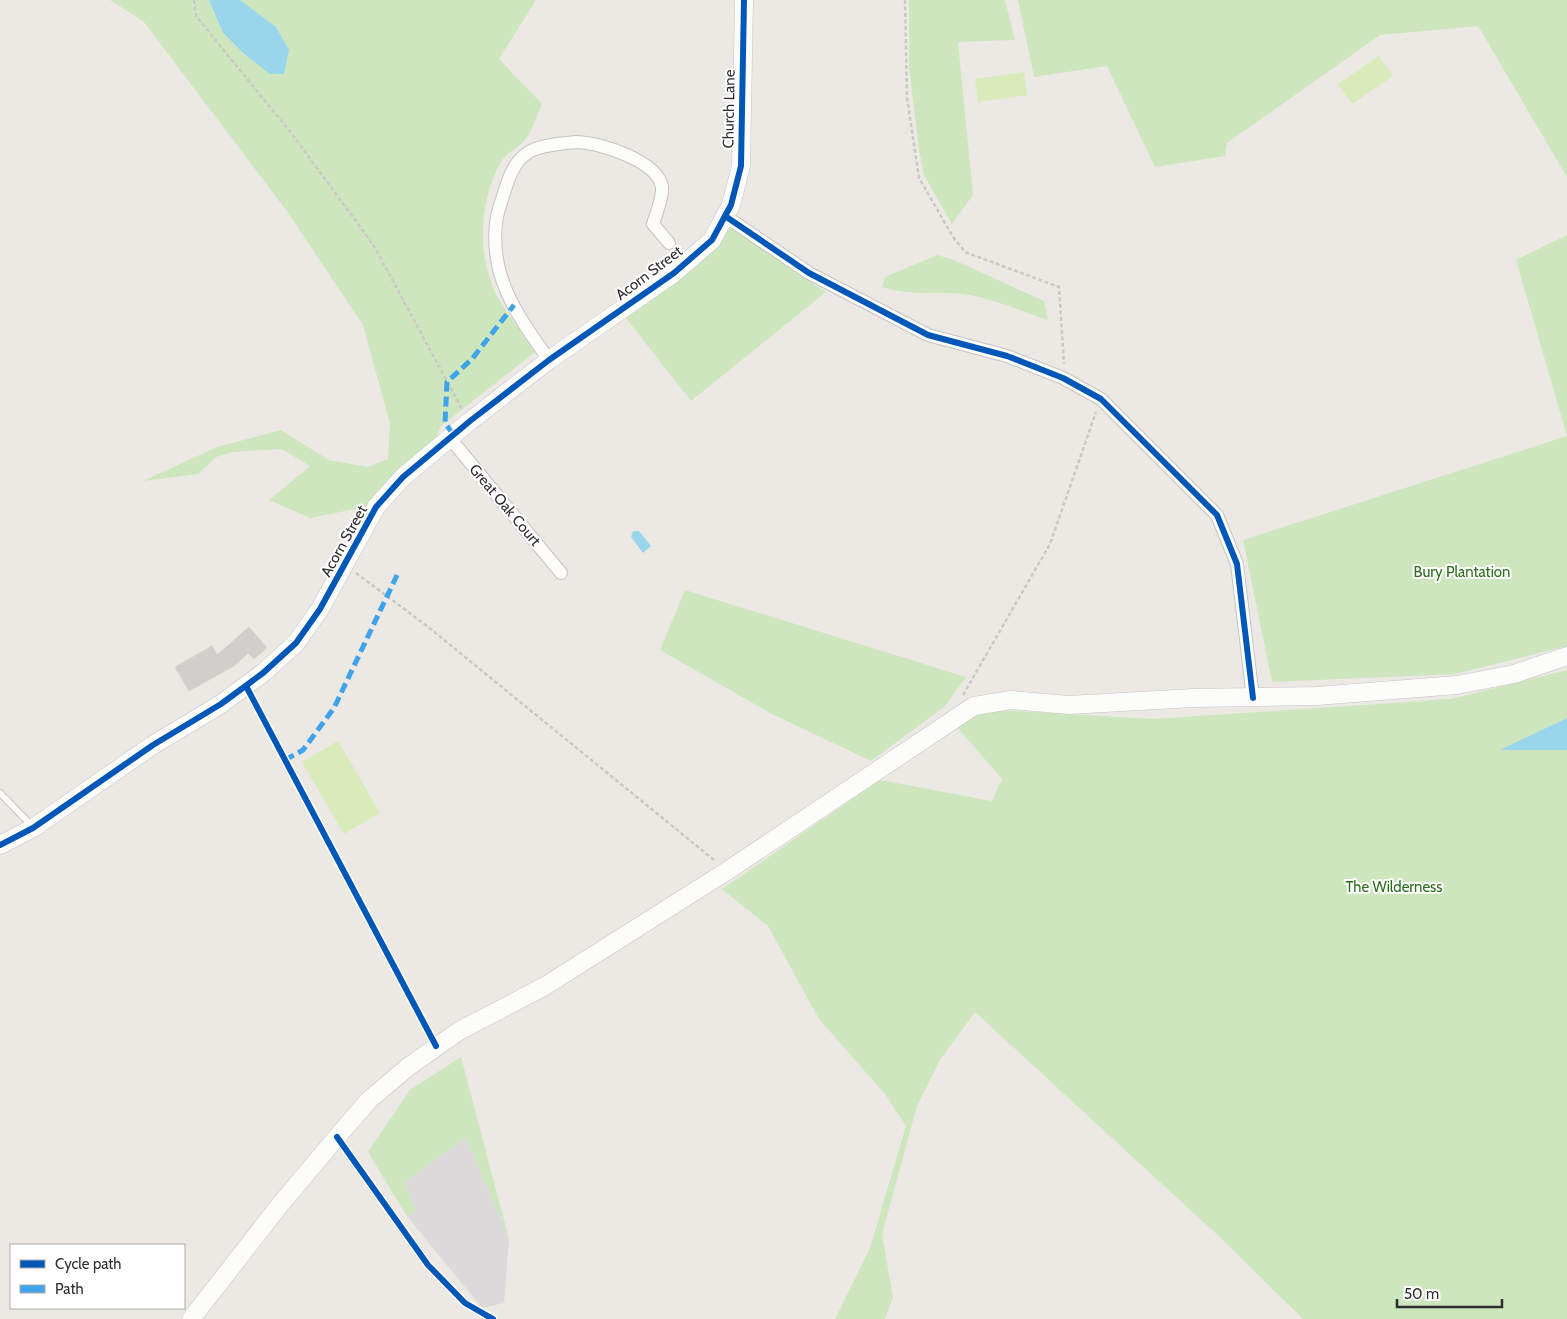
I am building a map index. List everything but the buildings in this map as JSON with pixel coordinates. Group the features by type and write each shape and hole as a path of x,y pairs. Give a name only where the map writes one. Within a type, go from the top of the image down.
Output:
{"main road":[{"name":"Church Lane","path":"725,216 731,205 741,166 744,0"},
{"name":"Acorn Street","path":"0,845 33,828 153,745 221,704 263,673 296,643 320,609 376,507 403,476 470,420 549,360 674,273 712,240 725,216"},
{"path":"191,1319 279,1206 337,1137 369,1100 408,1066 460,1031 545,986 727,871 953,718 974,706 1011,700 1068,705 1193,698 1253,698 1457,685 1514,674 1567,656"}],"street":[{"path":"549,360 503,288 496,255 496,221 512,167 534,150 558,144 578,142 619,151 651,169 659,178 662,189 653,224 669,243"},
{"path":"725,216 809,273 928,335 1007,356 1063,378 1101,399 1217,515 1237,564 1253,698"},
{"name":"Great Oak Court","path":"449,437 561,573"}],"lane":[{"path":"0,793 33,828"}],"path":[{"path":"194,0 196,16 292,134 374,246 428,349 470,420"},
{"path":"905,0 908,98 919,178 953,237 965,252 1059,287 1063,378"},
{"path":"953,718 968,682 1050,544 1101,399"},
{"path":"345,565 427,626 727,871"}],"shaded area":[{"path":"466,1138 509,1239 504,1303 482,1308 407,1216 416,1211 404,1182"}],"green space":[{"path":"110,0 209,0 223,33 243,53 271,74 284,74 247,7 240,0 536,0 499,59 542,104 527,137 503,159 493,178 484,212 483,230 486,265 491,282 498,298 535,352 441,426 434,441 370,506 310,518 269,500 310,466 282,449 233,452 216,457 198,474 143,481 217,447 281,430 329,460 368,467 388,459 390,424 363,325 286,210 144,22"},
{"path":"909,0 1005,0 1015,40 958,42 973,195 952,224 924,175 919,150 909,66"},
{"path":"1018,0 1567,0 1567,177 1478,26 1380,35 1227,143 1225,156 1155,167 1107,66 1034,77"},
{"path":"1379,56 1393,76 1352,104 1338,84"},
{"path":"1024,72 1027,95 978,102 975,79"},
{"path":"724,212 804,278 826,292 691,401 622,313 706,244"},
{"path":"1567,235 1567,436 1516,260"},
{"path":"937,255 954,260 1044,301 1048,320 1000,303 970,295 904,292 882,287 885,277"},
{"name":"Bury Plantation","path":"1567,436 1567,646 1455,674 1272,682 1243,540"},
{"path":"685,590 966,677 944,707 871,761 772,714 660,650"},
{"name":"The Wilderness","path":"1567,670 1567,718 1502,750 1567,750 1567,1319 1303,1319 1224,1241 975,1012 940,1060 917,1106 882,1234 893,1297 885,1319 835,1319 870,1248 906,1126 885,1094 819,1019 768,926 722,889 880,780 992,801 1002,779 950,719 981,709 1154,719 1451,699"},
{"path":"338,741 380,813 344,834 302,762"},
{"path":"461,1057 509,1239 466,1138 404,1182 416,1211 407,1216 368,1152 410,1090"}],"water":[{"path":"209,0 240,0 276,27 289,50 284,74 270,74 243,53 223,33"},
{"path":"633,531 639,531 651,546 643,553 631,537"},
{"path":"1567,718 1567,750 1500,750"}],"marked path":[{"path":"453,434 445,423 447,382 472,359 514,305"},
{"path":"285,760 303,750 334,708 399,571"}],"cycle path":[{"path":"0,845 33,828 153,745 221,704 263,673 296,643 320,609 376,507 403,477 470,421 549,360 674,273 712,240 731,205 741,166 744,0"},
{"path":"725,216 809,273 928,335 1007,356 1063,378 1101,399 1217,515 1237,564 1253,698"},
{"path":"246,686 436,1046"},
{"path":"337,1137 428,1265 465,1303 493,1319"}]}
